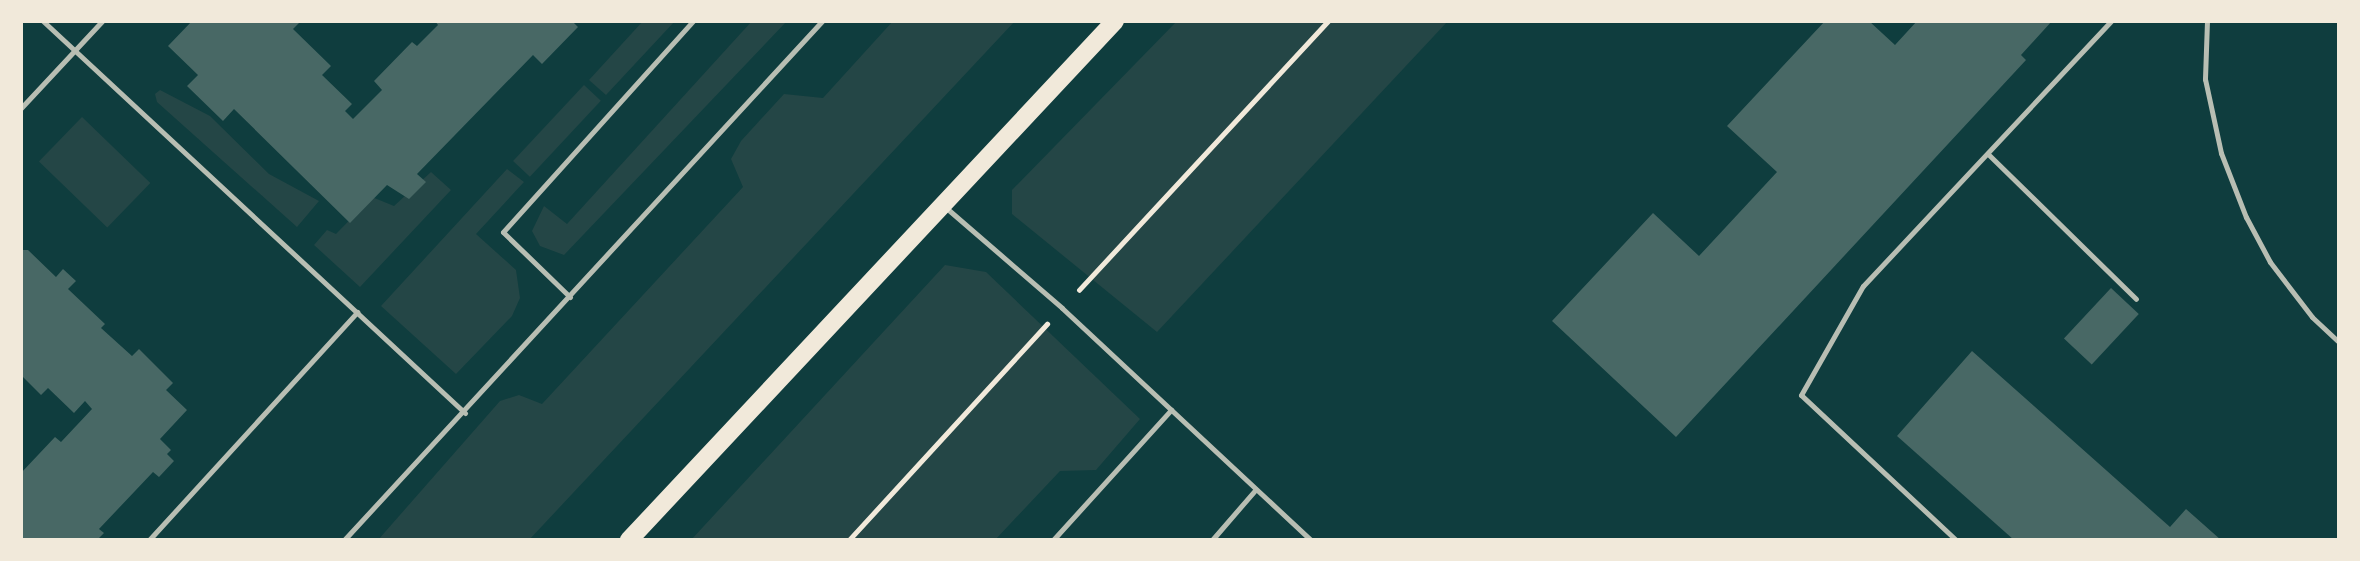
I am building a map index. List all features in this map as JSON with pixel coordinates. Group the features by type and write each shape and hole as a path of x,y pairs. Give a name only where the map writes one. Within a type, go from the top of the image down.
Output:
{"main road":[{"path":"629,540 1115,21"}],"lane":[{"path":"43,21 465,413"},
{"path":"21,108 102,21"},
{"path":"570,297 503,232 693,21"},
{"path":"344,540 465,413 822,21"},
{"path":"1956,540 1801,395 1863,286 2111,21"},
{"path":"2207,21 2205,79 2221,153 2246,216 2270,262 2312,317 2339,342"},
{"path":"1988,154 2136,299"},
{"path":"942,204 1062,308 1311,540"},
{"path":"149,540 357,312"},
{"path":"1053,540 1171,410"},
{"path":"1212,540 1256,489"}],"path":[{"path":"849,540 1328,21"}],"shaded area":[{"path":"643,21 675,21 606,95 589,80"},
{"path":"752,21 787,21 564,255 540,246 532,231 544,206 567,224"},
{"path":"893,21 1015,21 529,540 378,540 500,401 519,395 542,404 743,187 731,159 741,141 784,94 823,98"},
{"path":"1177,21 1448,21 1157,332 1012,214 1012,190"},
{"path":"584,85 601,101 530,177 513,161"},
{"path":"160,90 210,116 269,174 319,201 297,227 157,102 155,94"},
{"path":"82,117 150,183 107,228 39,162"},
{"path":"507,169 524,182 476,234 516,270 520,298 512,316 456,374 381,306"},
{"path":"431,172 451,190 360,287 314,245 327,230 336,234 372,197 394,206"},
{"path":"945,265 986,272 1140,419 1096,470 1060,471 995,540 691,540"}],"building":[{"path":"192,21 301,21 293,29 331,66 322,75 352,104 345,111 353,119 382,90 374,81 412,42 417,46 438,25 435,21 572,21 578,27 542,64 533,55 417,174 426,182 409,199 387,185 350,223 234,109 223,121 187,86 198,75 168,46"},
{"path":"1825,21 1869,21 1895,45 1917,21 2052,21 2021,55 2026,60 1676,437 1552,321 1653,213 1699,256 1777,172 1727,126"},
{"path":"21,250 28,250 56,277 63,269 76,281 68,289 105,324 101,328 132,356 139,349 173,383 166,390 187,410 160,439 171,450 167,454 174,461 159,477 153,472 99,529 104,533 97,540 21,540 21,473 55,437 61,442 92,409 85,401 74,413 48,388 41,395 21,375"},
{"path":"2111,288 2139,314 2092,364 2064,338"},
{"path":"1972,351 2170,527 2186,509 2221,540 2014,540 1897,436"}]}
